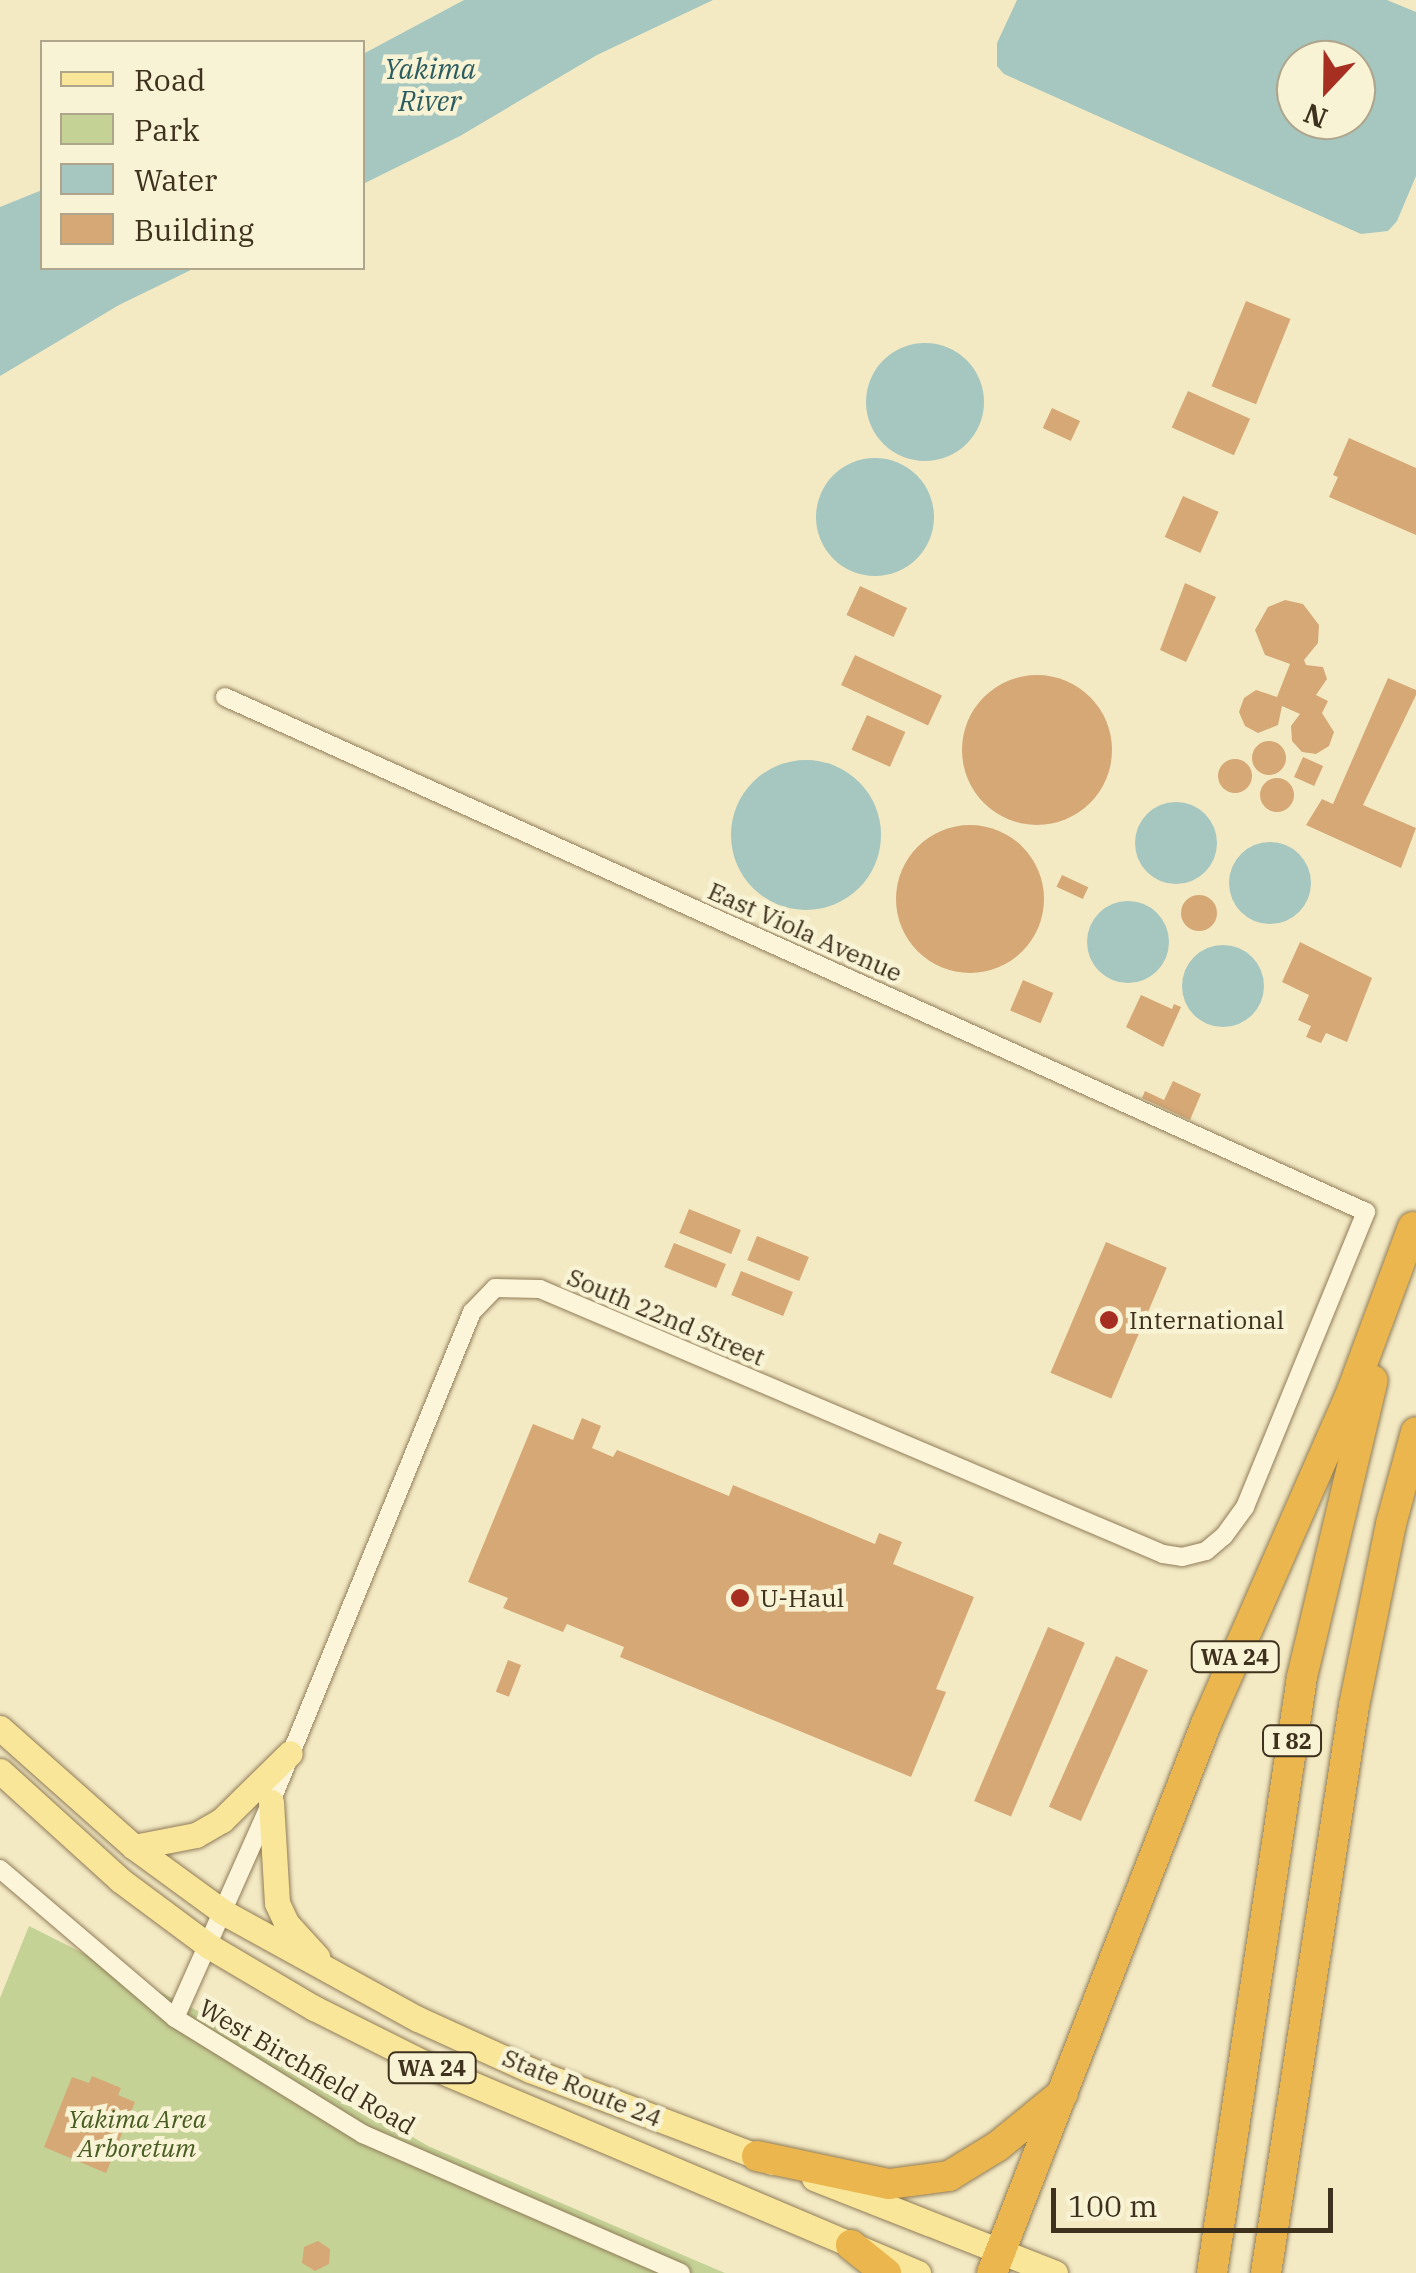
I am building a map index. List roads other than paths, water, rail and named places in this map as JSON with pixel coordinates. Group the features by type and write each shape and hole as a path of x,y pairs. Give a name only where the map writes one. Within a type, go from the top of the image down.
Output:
{"highway":[{"name":"WA 24","path":"758,2156 889,2184 948,2176 998,2146 1065,2091 1206,1724 1352,1391 1414,1223"},
{"name":"I 82","path":"1212,2273 1302,1677 1346,1484 1414,1223"},
{"name":"I 82","path":"1266,2273 1354,1706 1391,1524 1416,1432"},
{"path":"997,2261 1065,2091"},
{"name":"WA 24","path":"851,2244 886,2273"}],"main road":[{"name":"State Route 24","path":"0,1728 134,1847 223,1912 418,2020 530,2070 758,2156 997,2261"},
{"path":"134,1847 196,1835 222,1820 254,1784 290,1754"},
{"name":"State Route 24","path":"0,1771 120,1880 209,1946 314,2008 418,2061 918,2273"},
{"path":"271,1802 277,1903 287,1924 325,1969"},
{"name":"WA 24","path":"997,2261 1056,2273"}],"street":[{"name":"East Viola Avenue","path":"224,697 1366,1212"},
{"name":"South 22nd Street","path":"174,2018 271,1802 472,1312 495,1288 540,1290 1163,1554 1182,1557 1206,1551 1224,1536 1245,1507 1366,1212"},
{"name":"West Birchfield Road","path":"0,1869 174,2018 363,2134 681,2273"}],"water":[{"name":"Yakima River","path":"464,0 713,0 597,55 460,136 365,183 365,53"},
{"path":"1017,0 1387,0 1416,12 1416,176 1397,221 1388,231 1361,234 1004,74 997,66 997,43"},
{"path":"40,191 40,270 191,270 119,305 0,376 0,207"},
{"path":"925,343 948,347 967,360 980,379 984,402 980,425 967,444 948,457 925,461 902,457 883,444 870,425 866,402 870,379 883,360 902,347"},
{"path":"875,458 898,462 917,475 930,494 934,517 930,540 917,559 898,572 875,576 852,572 833,559 820,540 816,517 820,494 833,475 852,462"},
{"path":"806,760 835,766 859,782 875,806 881,835 875,864 859,888 835,904 806,910 777,904 753,888 737,864 731,835 737,806 753,782 777,766"},
{"path":"1176,802 1205,814 1217,843 1205,872 1176,884 1147,872 1135,843 1147,814"},
{"path":"1270,842 1286,845 1299,854 1308,867 1308,899 1299,912 1286,921 1270,924 1254,921 1241,912 1232,899 1229,883 1232,867 1241,854 1254,845"},
{"path":"1128,901 1157,913 1169,942 1157,971 1128,983 1099,971 1087,942 1099,913"},
{"path":"1223,945 1252,957 1264,986 1252,1015 1223,1027 1194,1015 1182,986 1194,957"}],"place":[{"name":"International","path":"1109,1320"},
{"name":"U-Haul","path":"740,1598"}],"park label":[{"name":"Yakima Area Arboretum","path":"137,2134"}]}
